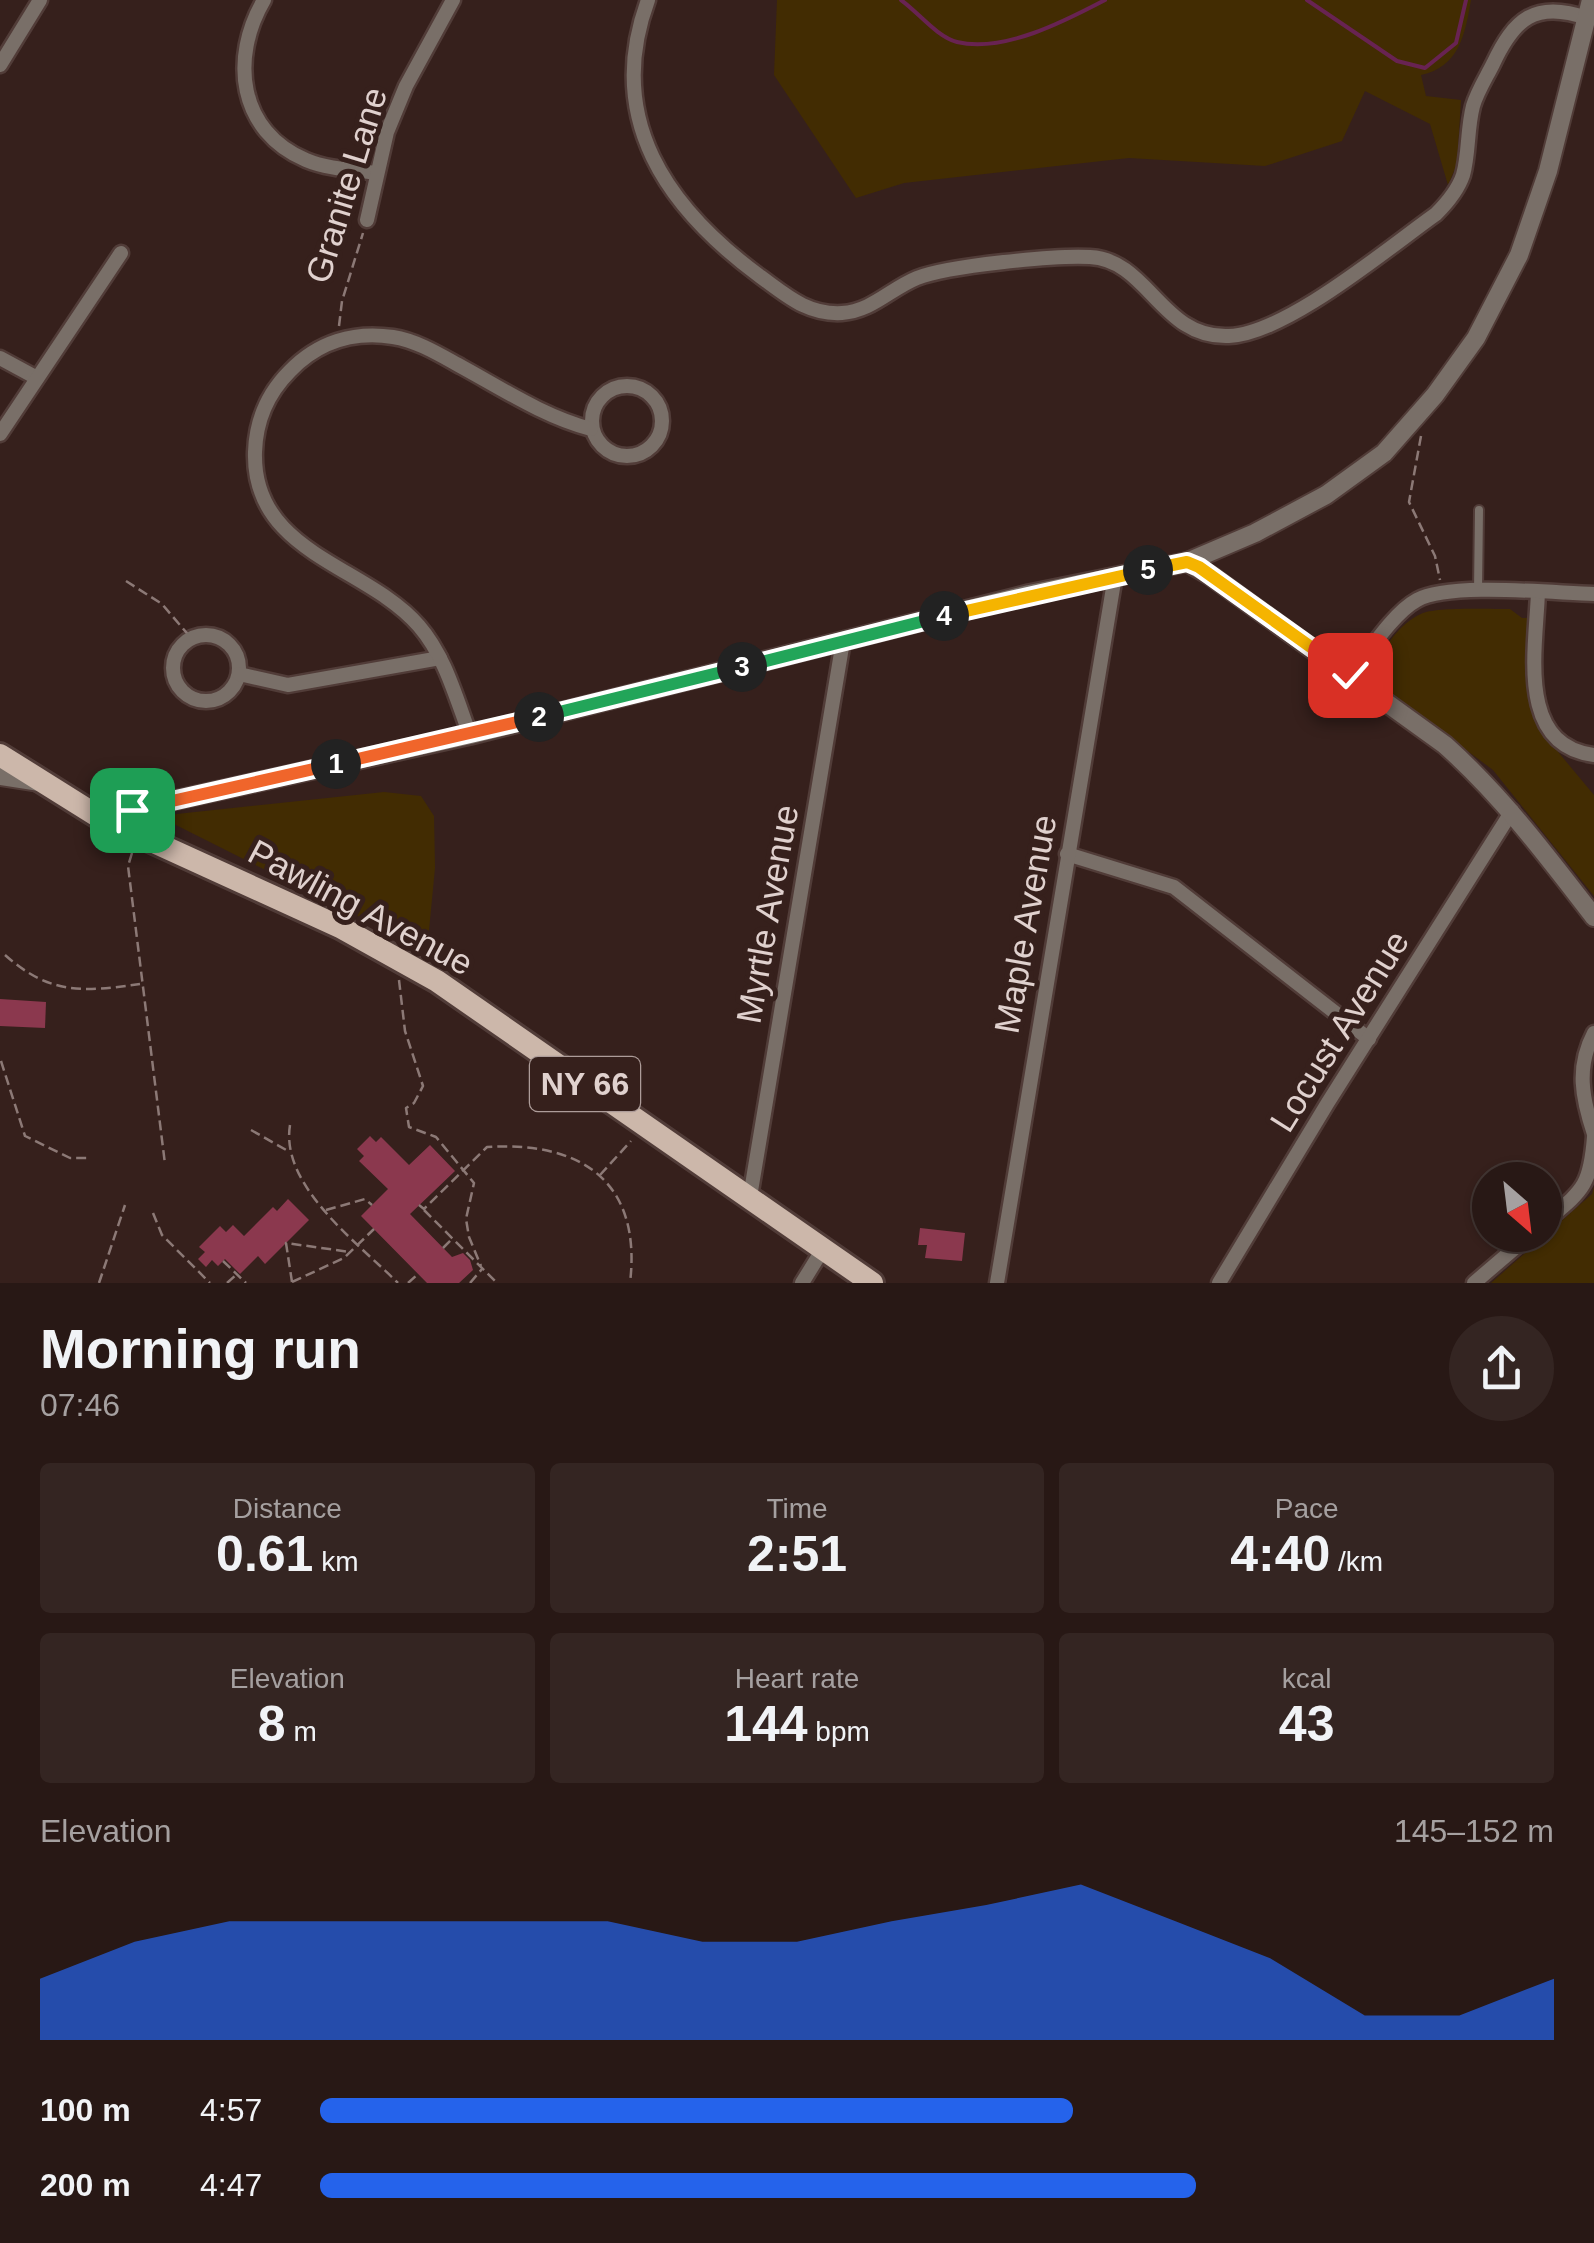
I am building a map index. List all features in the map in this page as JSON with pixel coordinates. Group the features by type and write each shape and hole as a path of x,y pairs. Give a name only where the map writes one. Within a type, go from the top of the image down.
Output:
{"main road":[{"name":"Pawling Avenue","path":"0,756 99,817 340,927 437,981 872,1283"}],"street":[{"path":"1,60 40,0"},
{"path":"264,0 244,52 243,86 256,115 271,136 308,161 376,173"},
{"name":"Granite Lane","path":"367,220 376,173 406,86 454,0"},
{"path":"99,817 470,734 844,641 1187,562 1255,534 1326,496 1384,452 1435,395 1476,338 1519,254 1548,171 1589,9 1542,9 1521,18 1512,29 1474,102 1462,176 1436,214 1292,316 1262,329 1229,336 1180,324 1115,262 1091,257 979,266 918,278 867,308 842,313 810,310 796,302 742,264 672,194 648,150 638,120 632,76 634,46 648,0"},
{"path":"0,434 121,253"},
{"path":"470,734 440,658 418,625 404,611 293,538 278,520 257,478 256,434 263,408 294,367 340,338 368,334 414,342 562,422 591,429 606,449 628,456 639,454 657,439 662,416 652,396 632,386 620,386 601,397 594,407 591,429"},
{"path":"0,358 38,378"},
{"path":"1187,562 1445,744 1512,812 1594,917"},
{"name":"Maple Avenue","path":"997,1283 1115,576"},
{"path":"1350,675 1405,608 1418,598 1478,591 1594,594"},
{"path":"1538,592 1535,682 1539,710 1559,743 1568,750 1594,755"},
{"path":"212,635 222,638 236,653 239,674 235,685 218,699 206,702 184,694 173,674 173,663 176,653 191,638 212,635"},
{"name":"Myrtle Avenue","path":"750,1197 844,641"},
{"path":"239,674 288,685 440,658"},
{"path":"0,776 40,782"},
{"name":"Locust Avenue","path":"1219,1283 1512,812"},
{"path":"1067,854 1174,887 1369,1039"},
{"path":"1562,1208 1578,1194 1591,1171 1594,1135 1584,1104 1581,1070 1594,1033"},
{"path":"802,1283 823,1249"},
{"path":"1474,1283 1510,1252"}],"lane":[{"path":"1478,510 1478,591"}],"path":[{"name":"Granite Lane","path":"340,338 338,320 367,220"},
{"path":"1421,434 1409,502 1435,556 1440,583"},
{"path":"126,581 162,604 191,638"},
{"path":"134,850 128,866 165,1164"},
{"path":"5,955 28,975 69,990 142,984"},
{"path":"398,958 405,1031 423,1086 420,1096 406,1108 407,1121 410,1128 436,1136 474,1184 466,1219 482,1267"},
{"path":"1,1061 25,1136 70,1158 90,1158"},
{"path":"290,1125 289,1152 300,1177 325,1210 398,1283"},
{"path":"251,1130 289,1152"},
{"path":"424,1210 486,1147 506,1146 568,1156 600,1175 620,1198 632,1247 630,1283"},
{"path":"600,1175 628,1146"},
{"path":"325,1210 365,1199 372,1206"},
{"path":"99,1283 124,1205"},
{"path":"419,1206 498,1283"},
{"path":"153,1213 162,1235 210,1283"},
{"path":"350,1252 286,1243 291,1282 350,1252 374,1229"},
{"path":"443,1248 453,1238"},
{"path":"223,1261 246,1283"},
{"path":"470,1283 482,1267"},
{"path":"227,1283 236,1274"},
{"path":"408,1283 418,1274"}],"shaded area":[{"path":"777,0 1471,0 1463,37 1452,57 1434,71 1421,75 1426,96 1461,100 1457,164 1448,185 1430,124 1365,91 1342,141 1265,166 1129,158 904,183 856,198 774,75"},
{"path":"1510,609 1529,618 1532,713 1544,735 1594,795 1594,896 1493,770 1375,682 1383,652 1405,624 1423,613"},
{"path":"384,792 421,796 434,816 435,868 427,951 158,816"},
{"path":"1594,1187 1594,1283 1491,1283 1526,1252 1562,1252 1562,1220 1592,1194"}],"building":[{"path":"0,999 46,1002 45,1028 0,1026"},
{"path":"370,1136 376,1142 381,1137 409,1165 430,1145 455,1171 410,1214 452,1257 463,1253 470,1260 473,1270 459,1283 427,1283 361,1216 388,1189 359,1161 364,1156 357,1149"},
{"path":"288,1199 309,1220 265,1264 258,1256 240,1274 225,1259 218,1266 212,1260 206,1267 198,1259 205,1252 199,1247 220,1226 226,1232 233,1225 244,1236 273,1207 277,1211"},
{"path":"920,1228 965,1233 962,1261 925,1258 927,1245 918,1245"}],"waterway":[{"path":"901,0 942,35 975,44 1034,33 1105,0"},
{"path":"1307,0 1397,61 1425,68 1456,43 1466,0"}],"route":[{"path":"132,810 470,734 1029,594 1187,562 1350,675"}]}
